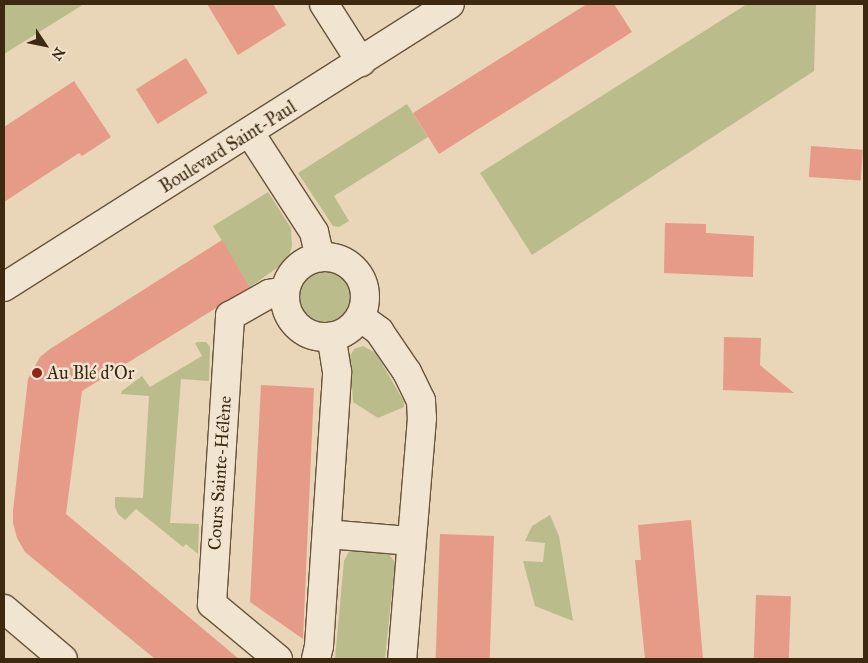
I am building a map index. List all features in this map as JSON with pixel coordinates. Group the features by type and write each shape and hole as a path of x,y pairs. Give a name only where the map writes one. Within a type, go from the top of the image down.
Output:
{"street":[{"path":"324,4 361,62"},
{"name":"Boulevard Saint-Paul","path":"4,287 250,133 450,4"},
{"path":"250,133 314,232 320,256"},
{"path":"320,256 339,259 357,272 365,294 360,317 344,332 319,337 297,326 284,305 284,291 296,268 307,260 320,256"},
{"name":"Cours Sainte-Hélène","path":"278,659 212,604 230,316 269,294 284,291"},
{"path":"360,317 379,331 407,372 421,401 422,418 410,542 402,659"},
{"path":"316,659 319,646 337,372 331,336"},
{"path":"327,534 410,542"},
{"path":"4,608 64,659"}],"green space":[{"path":"4,4 84,4 4,54"},
{"path":"747,4 816,4 814,71 532,255 480,173"},
{"path":"407,104 428,137 334,196 349,221 339,227 333,226 298,173"},
{"path":"268,192 291,228 292,246 289,256 281,265 250,287 213,226"},
{"path":"319,268 331,268 346,276 354,291 354,303 346,318 331,326 319,326 304,318 296,303 296,291 304,276"},
{"path":"206,342 210,347 209,381 181,379 170,523 199,524 198,554 186,544 183,547 136,509 125,520 118,514 115,507 115,497 143,498 149,396 121,394 122,391 142,376 150,387 202,356 195,343"},
{"path":"363,346 376,353 404,402 404,407 378,418 353,402 350,356 354,349"},
{"path":"550,515 559,536 573,621 535,606 523,561 543,562 545,543 525,541 532,526"},
{"path":"349,551 388,553 395,562 385,659 335,659 344,561"}],"building":[{"path":"207,4 273,4 286,25 238,55"},
{"path":"587,4 614,4 632,32 439,154 413,113"},
{"path":"186,58 208,93 158,124 136,89"},
{"path":"74,81 111,137 82,156 79,153 4,202 4,127"},
{"path":"811,146 863,150 861,181 809,177"},
{"path":"665,223 706,224 706,233 754,236 753,277 664,273"},
{"path":"222,240 250,287 82,391 66,514 239,659 155,659 25,552 17,538 13,523 13,511 28,379 40,357 50,349"},
{"path":"724,337 761,338 760,365 794,393 723,390"},
{"path":"261,385 314,388 303,639 250,602"},
{"path":"691,520 703,659 645,659 635,560 641,560 638,525"},
{"path":"440,534 494,536 490,659 436,659"},
{"path":"756,595 791,596 789,659 754,659"}],"place":[{"name":"Au Blé d'Or","path":"37,373"}]}
